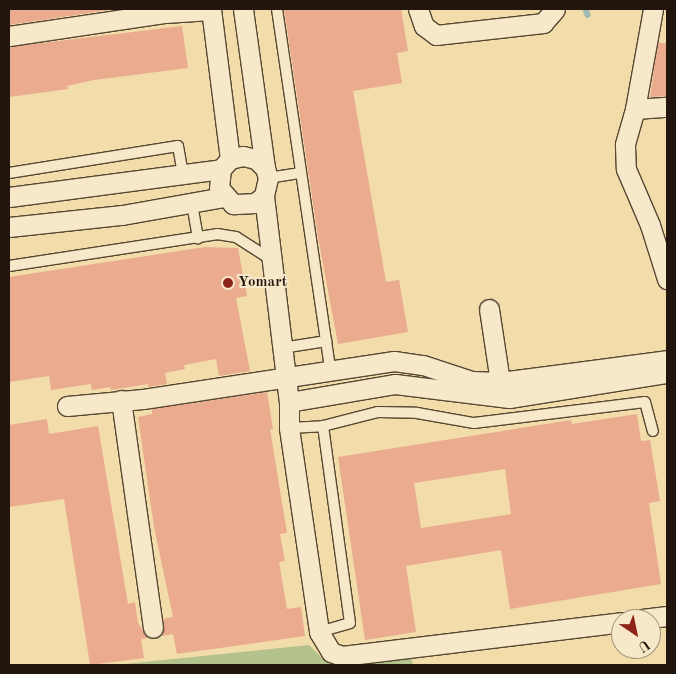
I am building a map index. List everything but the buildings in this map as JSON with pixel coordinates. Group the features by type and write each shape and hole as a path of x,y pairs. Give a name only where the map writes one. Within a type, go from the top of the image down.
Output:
{"street":[{"path":"243,9 266,181 272,260 289,402 289,428 319,632 330,652 342,656 611,623"},
{"path":"418,9 424,26 436,36 543,23 555,9"},
{"path":"653,9 635,109 625,145 626,169 650,225 667,279"},
{"path":"9,36 165,13 211,10 225,164 219,188 224,197 233,204 244,206 255,203 266,181"},
{"path":"635,109 667,107"},
{"path":"9,198 183,175 225,164 243,156 256,159 266,181"},
{"path":"9,227 192,204 224,197"},
{"path":"488,309 500,382"},
{"path":"67,406 394,361 423,365 472,381 500,382 667,360"},
{"path":"289,402 395,384 509,398 667,373"},
{"path":"121,400 153,628"}],"lane":[{"path":"277,9 330,370"},
{"path":"9,173 178,146 183,175"},
{"path":"266,181 301,173"},
{"path":"192,204 198,238"},
{"path":"9,266 227,234 272,260"},
{"path":"282,348 326,342"},
{"path":"289,428 323,426 378,412 417,413 474,423 646,402 653,431"},
{"path":"319,632 350,624 323,426"}],"green space":[{"path":"309,645 321,657 345,664 366,665 115,665"},
{"path":"411,656 413,665 366,665"}],"waterway":[{"path":"586,9 588,15"}],"place":[{"name":"Yomart","path":"228,283"}]}
